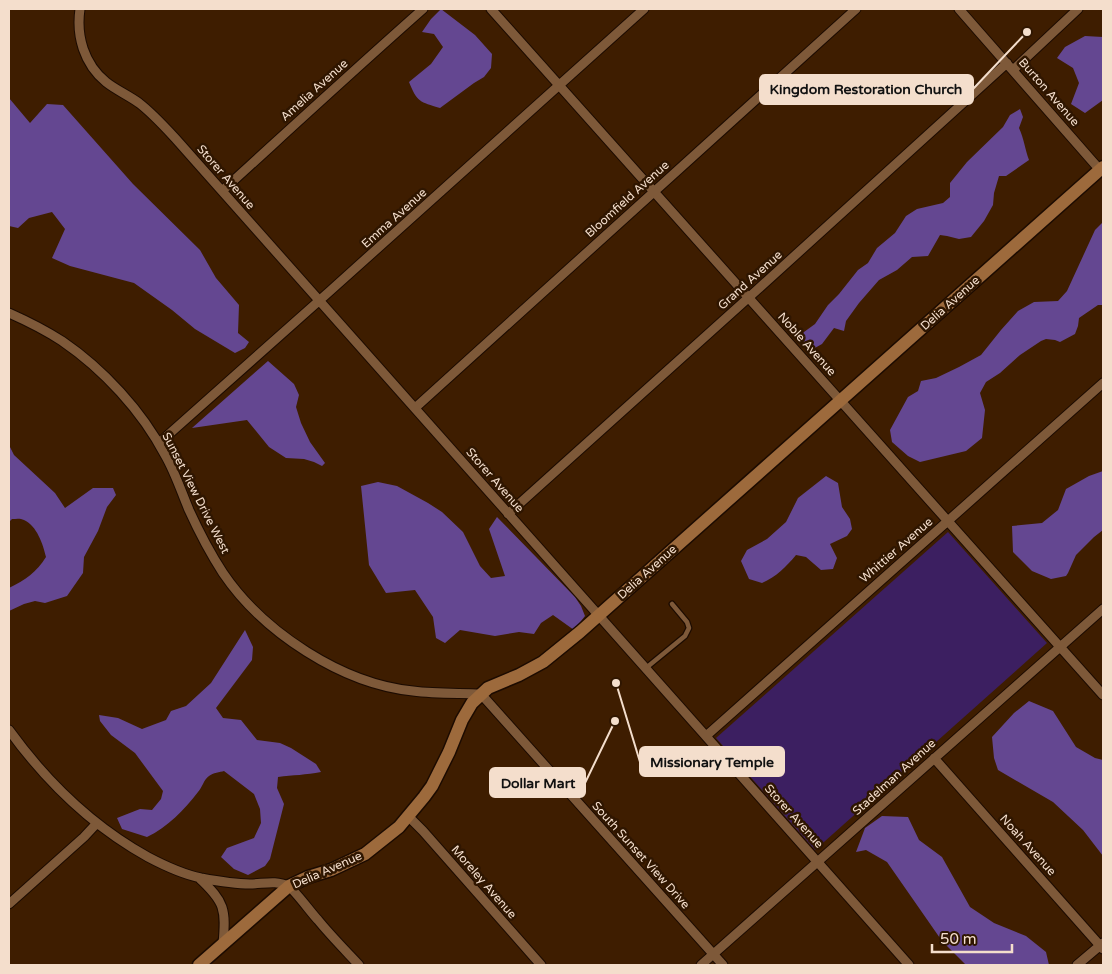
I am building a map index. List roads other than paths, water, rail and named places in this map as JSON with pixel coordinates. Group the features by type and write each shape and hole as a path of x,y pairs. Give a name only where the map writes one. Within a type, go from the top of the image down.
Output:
{"street":[{"name":"Storer Avenue","path":"80,9 79,28 82,45 93,68 107,82 138,102 156,117 909,965"},
{"name":"Amelia Avenue","path":"222,191 423,9"},
{"name":"Noble Avenue","path":"491,9 1103,695"},
{"name":"Emma Avenue","path":"159,443 320,301 644,9"},
{"name":"Bloomfield Avenue","path":"415,408 856,9"},
{"name":"Burton Avenue","path":"959,9 1102,168"},
{"name":"Grand Avenue","path":"508,514 1010,66 1078,9"},
{"name":"Delia Avenue","path":"199,965 289,886 308,877 331,870 365,854 399,827 432,786 462,720 472,703 481,694 488,688 519,675 542,662 574,637 1102,168"},
{"name":"Sunset View Drive West","path":"9,313 56,338 82,356 103,374 126,399 159,443 177,479 196,526 222,572 252,607 283,635 308,653 334,667 376,684 413,691 481,694"},
{"name":"Whittier Avenue","path":"706,736 1103,383"},
{"name":"Stadelman Avenue","path":"701,965 1103,609"},
{"name":"South Sunset View Drive","path":"481,694 723,965"},
{"path":"9,730 60,790 97,823 123,842 163,864 199,878 251,884 276,883 289,886 359,965"},
{"name":"Noah Avenue","path":"934,758 1102,946"},
{"name":"Moreley Avenue","path":"408,816 541,965"},
{"path":"9,904 97,823"},
{"path":"199,878 212,889 224,909 223,944"},
{"path":"1077,965 1102,946"}],"lane":[{"path":"646,668 685,636 689,628 687,622 672,604"}],"place":[{"name":"Kingdom Restoration Church","path":"1027,32"},
{"name":"Missionary Temple","path":"616,683"},
{"name":"Dollar Mart","path":"615,721"}]}
